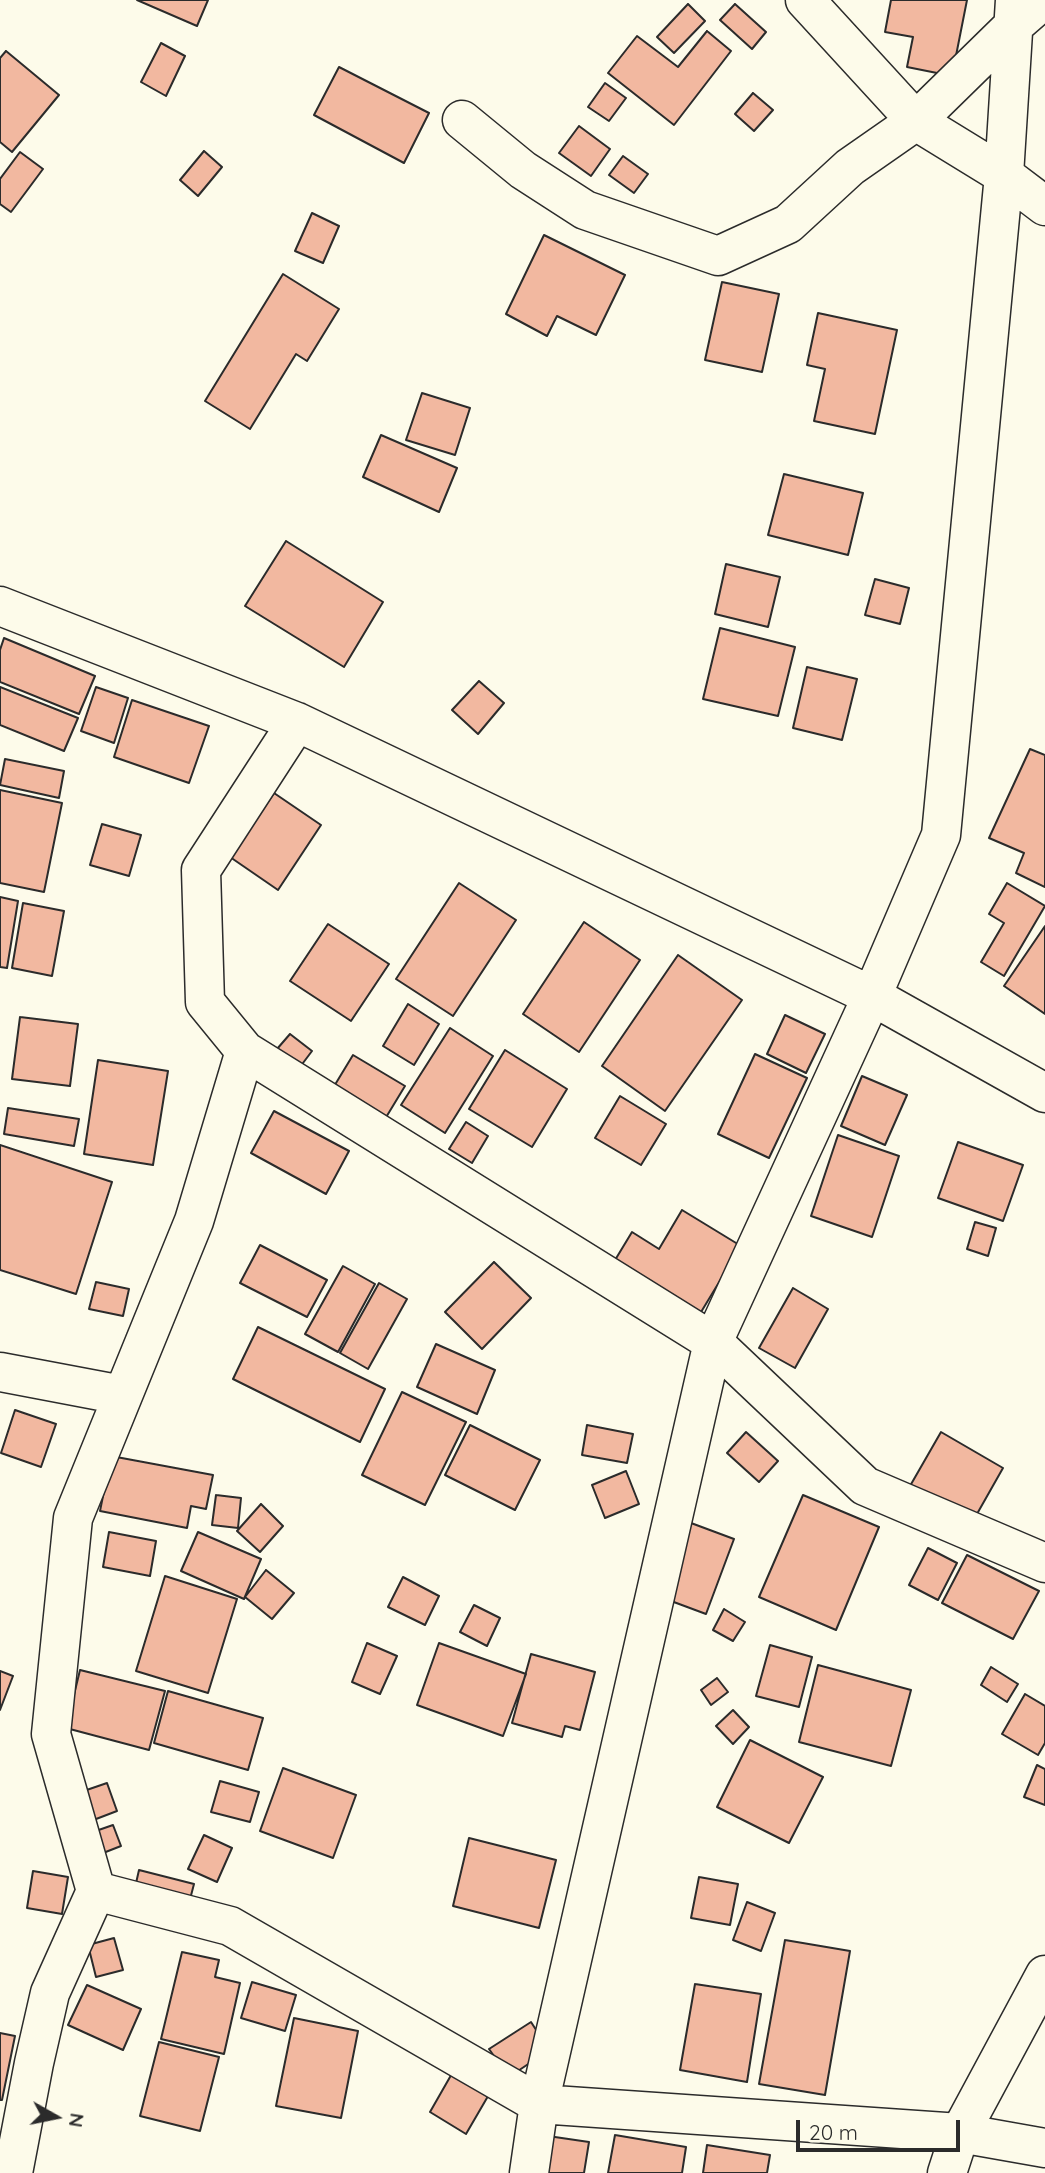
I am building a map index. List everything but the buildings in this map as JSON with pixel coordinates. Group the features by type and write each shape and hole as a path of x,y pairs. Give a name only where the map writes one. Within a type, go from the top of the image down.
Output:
{"street":[{"path":"805,0 916,121 1004,175 1045,206"},
{"path":"462,120 523,170 585,210 718,256 788,224 850,167 916,121 1013,13 1043,0"},
{"path":"528,2173 539,2105 713,1342 872,996 941,835 1004,175 1013,13"},
{"path":"0,606 297,722 872,996 1045,1093"},
{"path":"297,722 201,870 205,1002 245,1051 713,1342 865,1486 1045,1563"},
{"path":"13,2173 50,1993 96,1891 51,1734 73,1518 194,1221 245,1051"},
{"path":"0,1371 122,1395"},
{"path":"96,1891 230,1926 539,2105 960,2133 1045,2148"},
{"path":"947,2173 960,2133 1045,1975"}]}
